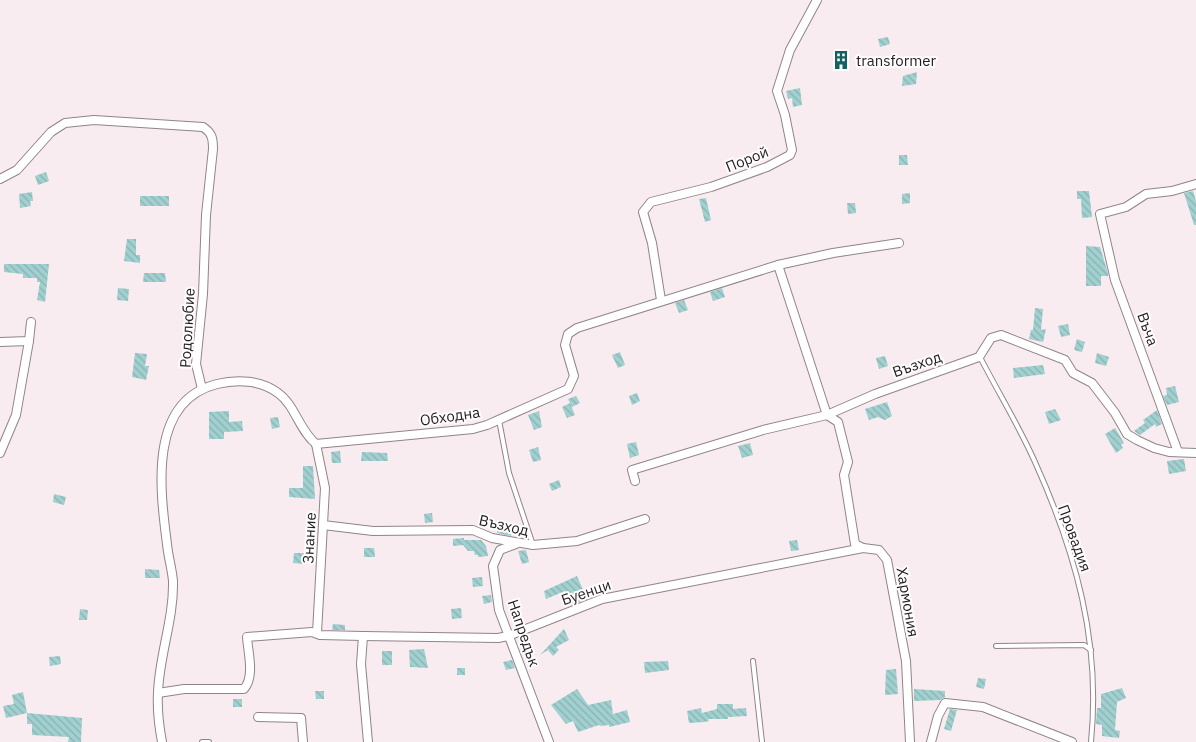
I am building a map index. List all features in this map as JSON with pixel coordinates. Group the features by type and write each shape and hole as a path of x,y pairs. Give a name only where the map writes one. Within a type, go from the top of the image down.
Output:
{"street":[{"name":"Порой","path":"661,300 652,243 643,212 651,202 711,187 767,167 790,155 792,150 785,115 777,91 790,50 816,0"},
{"name":"Родолюбие","path":"0,179 17,170 51,132 65,124 94,120 203,128 210,132 213,148 206,215 203,294 196,364 202,389 181,405 171,420 164,448 160,488 173,581 158,693 157,716 162,742"},
{"name":"Въча","path":"1178,452 1115,280 1100,214 1126,207 1146,194 1172,191 1196,184"},
{"path":"661,300 778,265 833,253 900,243"},
{"path":"778,265 811,372 827,415 838,422 848,462 844,475 853,537 855,544 863,548"},
{"name":"Обходна","path":"316,444 473,429 499,420 568,389 574,376 565,345 568,334 577,328 625,314 661,300"},
{"path":"0,453 16,415 31,322"},
{"path":"979,357 991,338 1001,334 1065,360 1073,373 1092,383 1115,412 1127,434 1154,448 1196,453"},
{"path":"0,342 29,341"},
{"name":"Възход","path":"635,481 632,470 763,430 827,415 875,394 979,357"},
{"path":"202,389 238,380 268,387 287,402 304,433 316,444"},
{"name":"Знание","path":"316,444 325,488 317,633"},
{"name":"Възход","path":"323,526 373,531 473,530 492,538 533,545 577,541 645,519"},
{"name":"Напредък","path":"518,543 500,550 493,566 499,610 549,742"},
{"name":"Хармония","path":"863,548 873,547 879,550 887,560 906,661 910,742"},
{"name":"Буенци","path":"158,693 184,689 244,689 249,683 250,674 247,637 317,633 362,636 508,636 608,598 863,548"},
{"path":"362,636 361,664 368,742"},
{"path":"931,742 938,716 945,702 983,707 1072,742"},
{"path":"258,717 301,718 304,742"}],"lane":[{"name":"Провадия","path":"979,357 1035,461 1077,570 1092,650 1095,689 1091,742"},
{"path":"499,420 509,474 533,545"},
{"path":"996,646 1084,645 1092,650"},
{"path":"753,661 762,742"},
{"path":"202,742 209,742"}],"building":[{"path":"888,37 890,44 880,47 878,39"},
{"path":"917,72 916,84 902,86 903,76"},
{"path":"800,88 802,105 793,107 792,98 788,99 786,91"},
{"path":"899,155 907,155 908,165 899,165"},
{"path":"46,172 49,181 38,185 35,176"},
{"path":"1077,191 1089,191 1092,217 1082,218 1081,199 1077,199"},
{"path":"1193,191 1196,201 1196,225 1194,225 1184,193"},
{"path":"32,192 33,201 30,201 31,206 20,208 19,194"},
{"path":"910,193 910,203 902,204 902,194"},
{"path":"140,196 169,196 169,206 140,206"},
{"path":"706,198 711,220 705,222 699,199"},
{"path":"847,203 855,203 856,213 848,214"},
{"path":"127,239 136,239 136,255 140,255 140,263 124,261"},
{"path":"1086,246 1100,247 1108,273 1108,276 1101,276 1101,286 1086,286"},
{"path":"4,264 49,264 45,302 37,300 40,282 37,282 37,278 23,278 23,274 4,272"},
{"path":"144,273 165,273 166,282 143,282"},
{"path":"118,288 129,289 128,301 117,300"},
{"path":"722,288 725,297 713,301 710,292"},
{"path":"684,300 688,310 679,313 675,303"},
{"path":"1035,308 1043,309 1041,330 1046,329 1043,342 1029,339 1031,330 1033,330"},
{"path":"1068,324 1070,335 1061,337 1058,326"},
{"path":"1077,339 1085,342 1082,352 1074,350"},
{"path":"620,352 625,365 618,368 612,355"},
{"path":"135,353 147,354 145,366 149,366 146,380 132,377"},
{"path":"1097,353 1109,357 1106,366 1095,363"},
{"path":"885,356 888,366 879,369 876,358"},
{"path":"1043,365 1045,374 1014,378 1013,368"},
{"path":"1175,386 1179,402 1167,405 1163,396 1167,395 1166,388"},
{"path":"637,393 640,401 632,405 629,396"},
{"path":"576,396 580,403 572,407 568,399"},
{"path":"887,402 892,416 885,420 878,417 869,420 865,409"},
{"path":"570,403 575,415 567,418 562,407"},
{"path":"1055,409 1061,420 1049,424 1045,412"},
{"path":"1157,410 1162,424 1156,427 1155,424 1140,435 1134,431 1145,423 1143,420"},
{"path":"229,411 229,422 242,421 243,431 224,432 224,439 209,439 209,412"},
{"path":"539,411 542,427 534,430 528,415"},
{"path":"278,417 280,427 272,429 270,418"},
{"path":"1115,428 1124,443 1121,445 1123,448 1116,453 1105,434"},
{"path":"636,442 639,455 630,458 627,444"},
{"path":"750,443 753,455 742,458 738,446"},
{"path":"538,447 541,460 533,462 529,450"},
{"path":"340,451 341,463 332,463 331,452"},
{"path":"362,452 387,453 388,461 361,461"},
{"path":"1184,459 1186,471 1169,474 1167,461"},
{"path":"303,466 313,466 315,499 289,497 289,488 303,488"},
{"path":"559,480 561,487 552,491 549,484"},
{"path":"54,494 66,497 64,505 53,502"},
{"path":"432,513 433,522 425,523 424,514"},
{"path":"499,523 513,524 511,536 497,533"},
{"path":"464,538 464,540 481,540 486,546 488,556 478,557 474,551 468,551 463,545 453,546 453,539"},
{"path":"797,540 799,550 791,551 789,541"},
{"path":"364,548 374,548 375,557 364,557"},
{"path":"526,550 529,562 522,564 518,551"},
{"path":"294,553 306,553 305,564 293,563"},
{"path":"145,569 159,570 160,578 145,578"},
{"path":"577,576 587,599 570,605 565,591 546,599 544,591"},
{"path":"482,577 483,586 473,587 472,578"},
{"path":"491,595 492,602 484,604 482,596"},
{"path":"461,608 462,618 452,619 451,609"},
{"path":"80,609 88,610 87,620 79,620"},
{"path":"333,624 345,625 345,630 332,630"},
{"path":"564,629 569,640 556,647 559,650 553,656 548,650 540,655"},
{"path":"424,649 428,668 410,667 409,650"},
{"path":"382,651 392,651 392,665 382,665"},
{"path":"60,656 61,664 50,666 49,657"},
{"path":"512,660 515,668 506,670 503,662"},
{"path":"668,661 669,670 645,673 644,662"},
{"path":"457,668 465,668 465,675 457,675"},
{"path":"896,669 898,694 885,695 886,670"},
{"path":"978,678 986,679 984,689 976,687"},
{"path":"1122,688 1126,698 1117,702 1115,730 1120,731 1119,738 1102,736 1102,725 1096,724 1097,708 1101,708 1101,694"},
{"path":"577,689 588,705 611,700 613,714 627,710 630,722 609,727 609,725 599,725 578,732 573,721 566,724 551,705"},
{"path":"914,689 945,691 945,697 940,700 914,701"},
{"path":"315,691 324,691 324,699 316,699"},
{"path":"23,692 27,713 6,718 3,706 14,704 12,695"},
{"path":"233,699 242,699 242,707 233,707"},
{"path":"717,704 733,704 733,709 746,708 747,716 728,717 728,719 708,719 709,721 689,723 687,711 701,708 702,713 717,709"},
{"path":"950,709 957,710 951,731 944,729"},
{"path":"27,713 82,718 81,742 68,742 69,737 32,735 32,724 27,724"}],"place":[{"name":"transformer","path":"841,60"}]}
